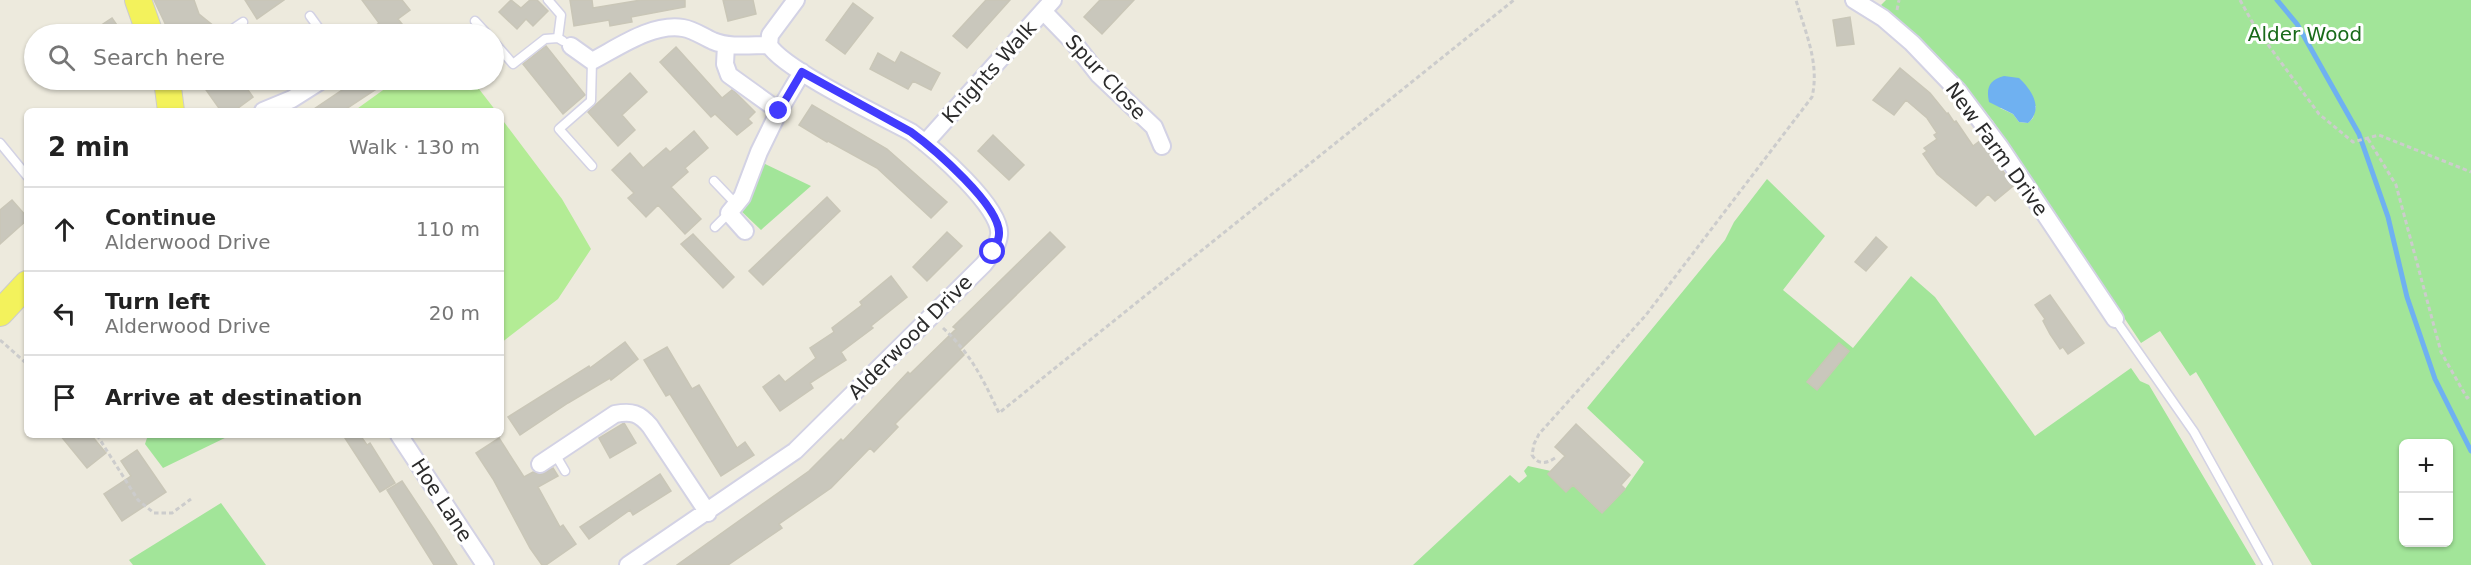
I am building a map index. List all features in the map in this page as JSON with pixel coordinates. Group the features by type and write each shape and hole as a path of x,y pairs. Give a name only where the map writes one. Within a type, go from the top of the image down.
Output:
{"main road":[{"path":"138,0 146,24"},
{"path":"168,90 171,108"},
{"path":"0,313 24,287"}],"street":[{"path":"565,42 592,60 640,36 669,28 683,28 700,33 712,41 726,45 769,45 770,35 796,0"},
{"name":"New Farm Drive","path":"1854,0 1882,18 1912,44 1958,91 2000,147 2115,319"},
{"name":"Knights Walk","path":"926,143 1048,5"},
{"name":"Spur Close","path":"1048,5 1074,44 1105,81 1154,127 1162,146"},
{"path":"726,45 726,64 729,75 779,111"},
{"name":"Alderwood Drive","path":"628,565 708,513 795,451 984,264 993,252 999,234 996,218 987,202 926,143 911,132 802,72 774,54 769,45"},
{"path":"745,231 733,209 742,197 759,152 779,111 802,72"},
{"path":"270,108 292,99 306,90"},
{"path":"540,464 615,414 630,411 641,415 708,513"},
{"name":"Hoe Lane","path":"401,438 485,565"}],"lane":[{"path":"504,54 513,64 546,39 565,42 561,15 548,0"},
{"path":"310,16 316,24"},
{"path":"475,21 478,24"},
{"path":"592,60 591,101 559,129 592,166"},
{"path":"0,144 24,172"},
{"path":"714,181 733,209 715,226"},
{"path":"2115,319 2194,432 2268,565"},
{"path":"555,454 565,471"}],"path":[{"path":"931,316 963,346 973,360 999,413 1514,0"},
{"path":"1555,458 1548,462 1540,462 1532,454 1539,434 1646,315 1812,97 1815,69 1796,0"},
{"path":"2240,0 2255,27 2319,114 2353,142 2379,135 2471,172"},
{"path":"2368,139 2396,185 2441,352 2467,398 2471,395"},
{"path":"0,340 24,361"},
{"path":"99,438 138,500 154,513 172,513 191,500"}],"green space":[{"name":"Alder Wood","path":"1886,0 2471,0 2471,565 2312,565 2196,372 2190,376 2160,331 2141,343 1993,121 1957,78 1881,5","holes":["2036,106 2033,118 2028,123 2019,122 2013,114 2000,108"]},
{"path":"383,90 480,90 494,108 358,108"},
{"path":"504,122 562,199 591,249 558,299 504,341"},
{"path":"761,162 811,186 761,230 738,208"},
{"path":"1767,179 1825,236 1783,290 1853,348 1911,276 1935,297 2035,436 2131,368 2140,381 2149,385 2256,565 1413,565 1510,475 1519,483 1527,476 1524,471 1528,466 1551,471 1548,474 1566,492 1573,485 1602,513 1625,489 1644,462 1587,408 1725,240 1734,222"},
{"path":"147,438 225,438 163,468 145,444"},
{"path":"221,503 266,565 133,565 129,560"}],"water":[{"path":"2004,76 2019,78 2032,94 2036,106 2033,118 2028,123 2019,122 2013,114 1989,102 1990,85"}],"building":[{"path":"154,0 194,0 199,14 211,24 165,24"},
{"path":"245,0 284,0 257,19"},
{"path":"362,0 402,0 410,10 398,19 402,24 379,23"},
{"path":"511,0 521,8 530,0 537,0 548,11 533,26 526,19 517,29 499,12"},
{"path":"570,0 592,0 593,8 641,0 685,0 685,7 631,17 632,22 610,26 609,20 574,26"},
{"path":"723,0 753,0 756,14 728,21"},
{"path":"986,0 1010,0 967,48 953,36"},
{"path":"1100,0 1134,0 1102,34 1084,17"},
{"path":"853,3 873,18 845,54 826,40"},
{"path":"1850,17 1854,44 1837,46 1833,20"},
{"path":"112,18 116,24 103,24"},
{"path":"546,46 585,95 563,114 523,64"},
{"path":"676,47 722,98 732,90 755,112 748,119 752,123 737,135 715,114 711,117 660,62"},
{"path":"901,52 940,73 931,90 913,81 908,89 870,69 878,53 895,63"},
{"path":"1900,68 1930,93 1954,122 1956,121 1973,146 1981,140 1991,153 2013,186 1995,201 1988,194 1976,206 1937,174 1923,154 1927,151 1924,148 1937,139 1934,135 1937,133 1927,118 1906,100 1894,115 1873,100"},
{"path":"630,73 647,92 622,115 635,130 618,146 588,112"},
{"path":"206,90 248,90 253,97 238,108 219,108"},
{"path":"342,90 375,90 348,108 315,108"},
{"path":"812,105 887,149 947,202 931,218 877,168 799,125"},
{"path":"694,131 708,148 685,168 688,172 671,187 701,219 685,234 658,205 646,217 628,198 634,193 612,170 630,153 643,168 666,148 670,152"},
{"path":"993,135 1024,165 1009,180 978,151"},
{"path":"827,197 840,211 763,285 749,271"},
{"path":"12,200 24,214 24,223 0,244 0,210"},
{"path":"947,232 962,246 927,281 913,267"},
{"path":"1050,232 1065,247 960,350 964,355 895,424 898,427 874,452 870,448 831,488 779,524 782,528 728,565 677,565 809,471 841,439 843,441 908,372 910,374 956,329 953,327"},
{"path":"693,234 734,277 723,288 681,244"},
{"path":"1876,237 1887,247 1866,271 1855,262"},
{"path":"891,276 907,297 871,326 873,328 841,352 846,360 810,383 813,388 780,411 763,387 779,375 785,382 816,358 810,348 834,332 832,328 862,305 860,302"},
{"path":"2050,295 2084,343 2068,354 2063,347 2060,349 2035,305"},
{"path":"625,342 638,359 611,380 610,378 568,403 520,435 508,417 589,366 590,368"},
{"path":"1839,343 1849,351 1817,390 1807,382"},
{"path":"667,347 692,389 699,385 737,448 745,442 754,455 721,476 670,394 666,396 644,360"},
{"path":"624,423 636,443 610,458 599,438"},
{"path":"1576,424 1630,475 1621,485 1625,489 1602,513 1573,485 1566,492 1548,474 1565,456 1555,447"},
{"path":"62,438 94,438 106,453 87,468"},
{"path":"345,438 362,438 367,445 370,443 395,483 380,492"},
{"path":"499,438 524,477 533,472 541,474 553,468 558,476 538,487 560,527 563,525 576,544 546,565 542,565 530,548 493,479 476,453"},
{"path":"137,450 166,492 122,521 104,494 131,476 121,461"},
{"path":"660,474 671,491 633,515 630,510 589,539 580,527"},
{"path":"402,481 457,565 434,565 387,490"}],"waterway":[{"path":"2277,0 2297,24 2359,134 2388,217 2407,297 2435,379 2471,451"}],"route":[{"path":"779,111 802,72 911,132 926,143 987,202 996,218 999,234 993,252"}]}
